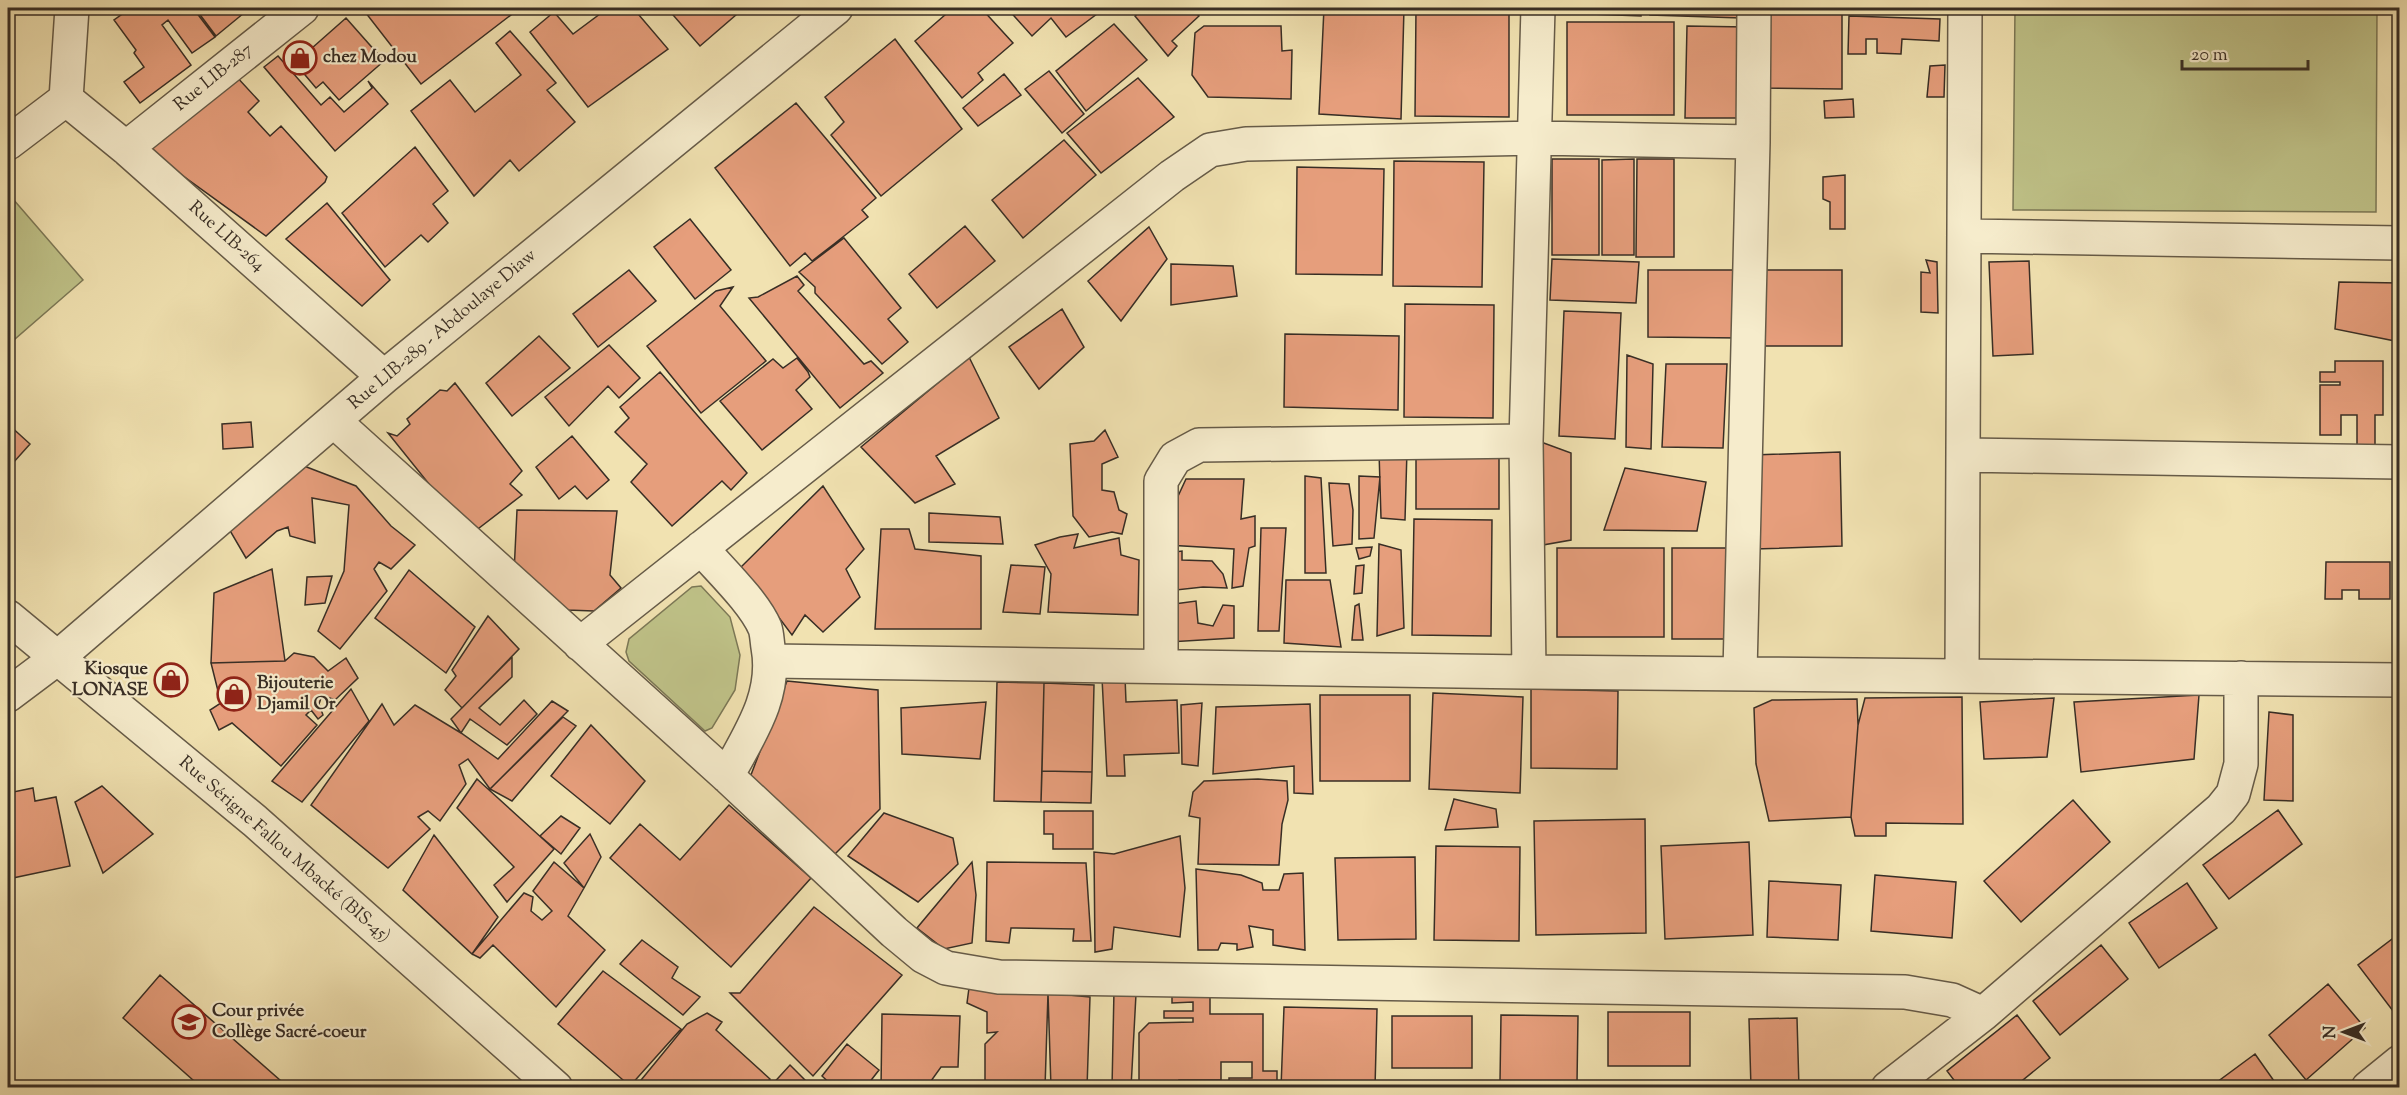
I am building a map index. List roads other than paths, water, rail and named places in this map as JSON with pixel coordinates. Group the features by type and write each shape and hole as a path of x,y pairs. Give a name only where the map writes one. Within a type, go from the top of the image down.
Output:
{"street":[{"path":"8,143 66,99 72,8"},
{"name":"Rue LIB-287","path":"126,148 302,8"},
{"name":"Rue LIB-289 - Abdoulaye Diaw","path":"8,695 56,659 384,377 836,8"},
{"path":"1529,672 1526,441 1538,8"},
{"path":"1740,672 1755,8"},
{"path":"1962,675 1965,8"},
{"name":"Rue LIB-264","path":"66,99 126,148 384,377"},
{"path":"580,644 1172,176 1210,150 1246,144 1536,138 1753,142"},
{"path":"1964,236 2400,243"},
{"path":"334,421 727,776 894,932 922,956 946,968 999,977 1905,992 1952,1000 1983,1014"},
{"path":"1161,665 1161,481 1174,458 1199,445 1526,441"},
{"path":"1964,455 2400,462"},
{"path":"701,548 760,620 765,629 771,661 769,689 760,714 727,776"},
{"name":"Rue Sérigne Fallou Mbacké (BIS-45)","path":"8,617 56,659 255,821 556,1088"},
{"path":"771,661 1529,672 1740,672 2400,680"},
{"path":"1888,1088 1983,1014 2221,808 2233,794 2241,764 2241,678"},
{"path":"2368,1088 2400,1062"}],"place":[{"name":"chez Modou","path":"300,58"},
{"name":"Kiosque LONASE","path":"171,680"},
{"name":"Bijouterie Djamil Or","path":"234,694"},
{"name":"Cour privée Collège Sacré-coeur","path":"189,1022"}]}
